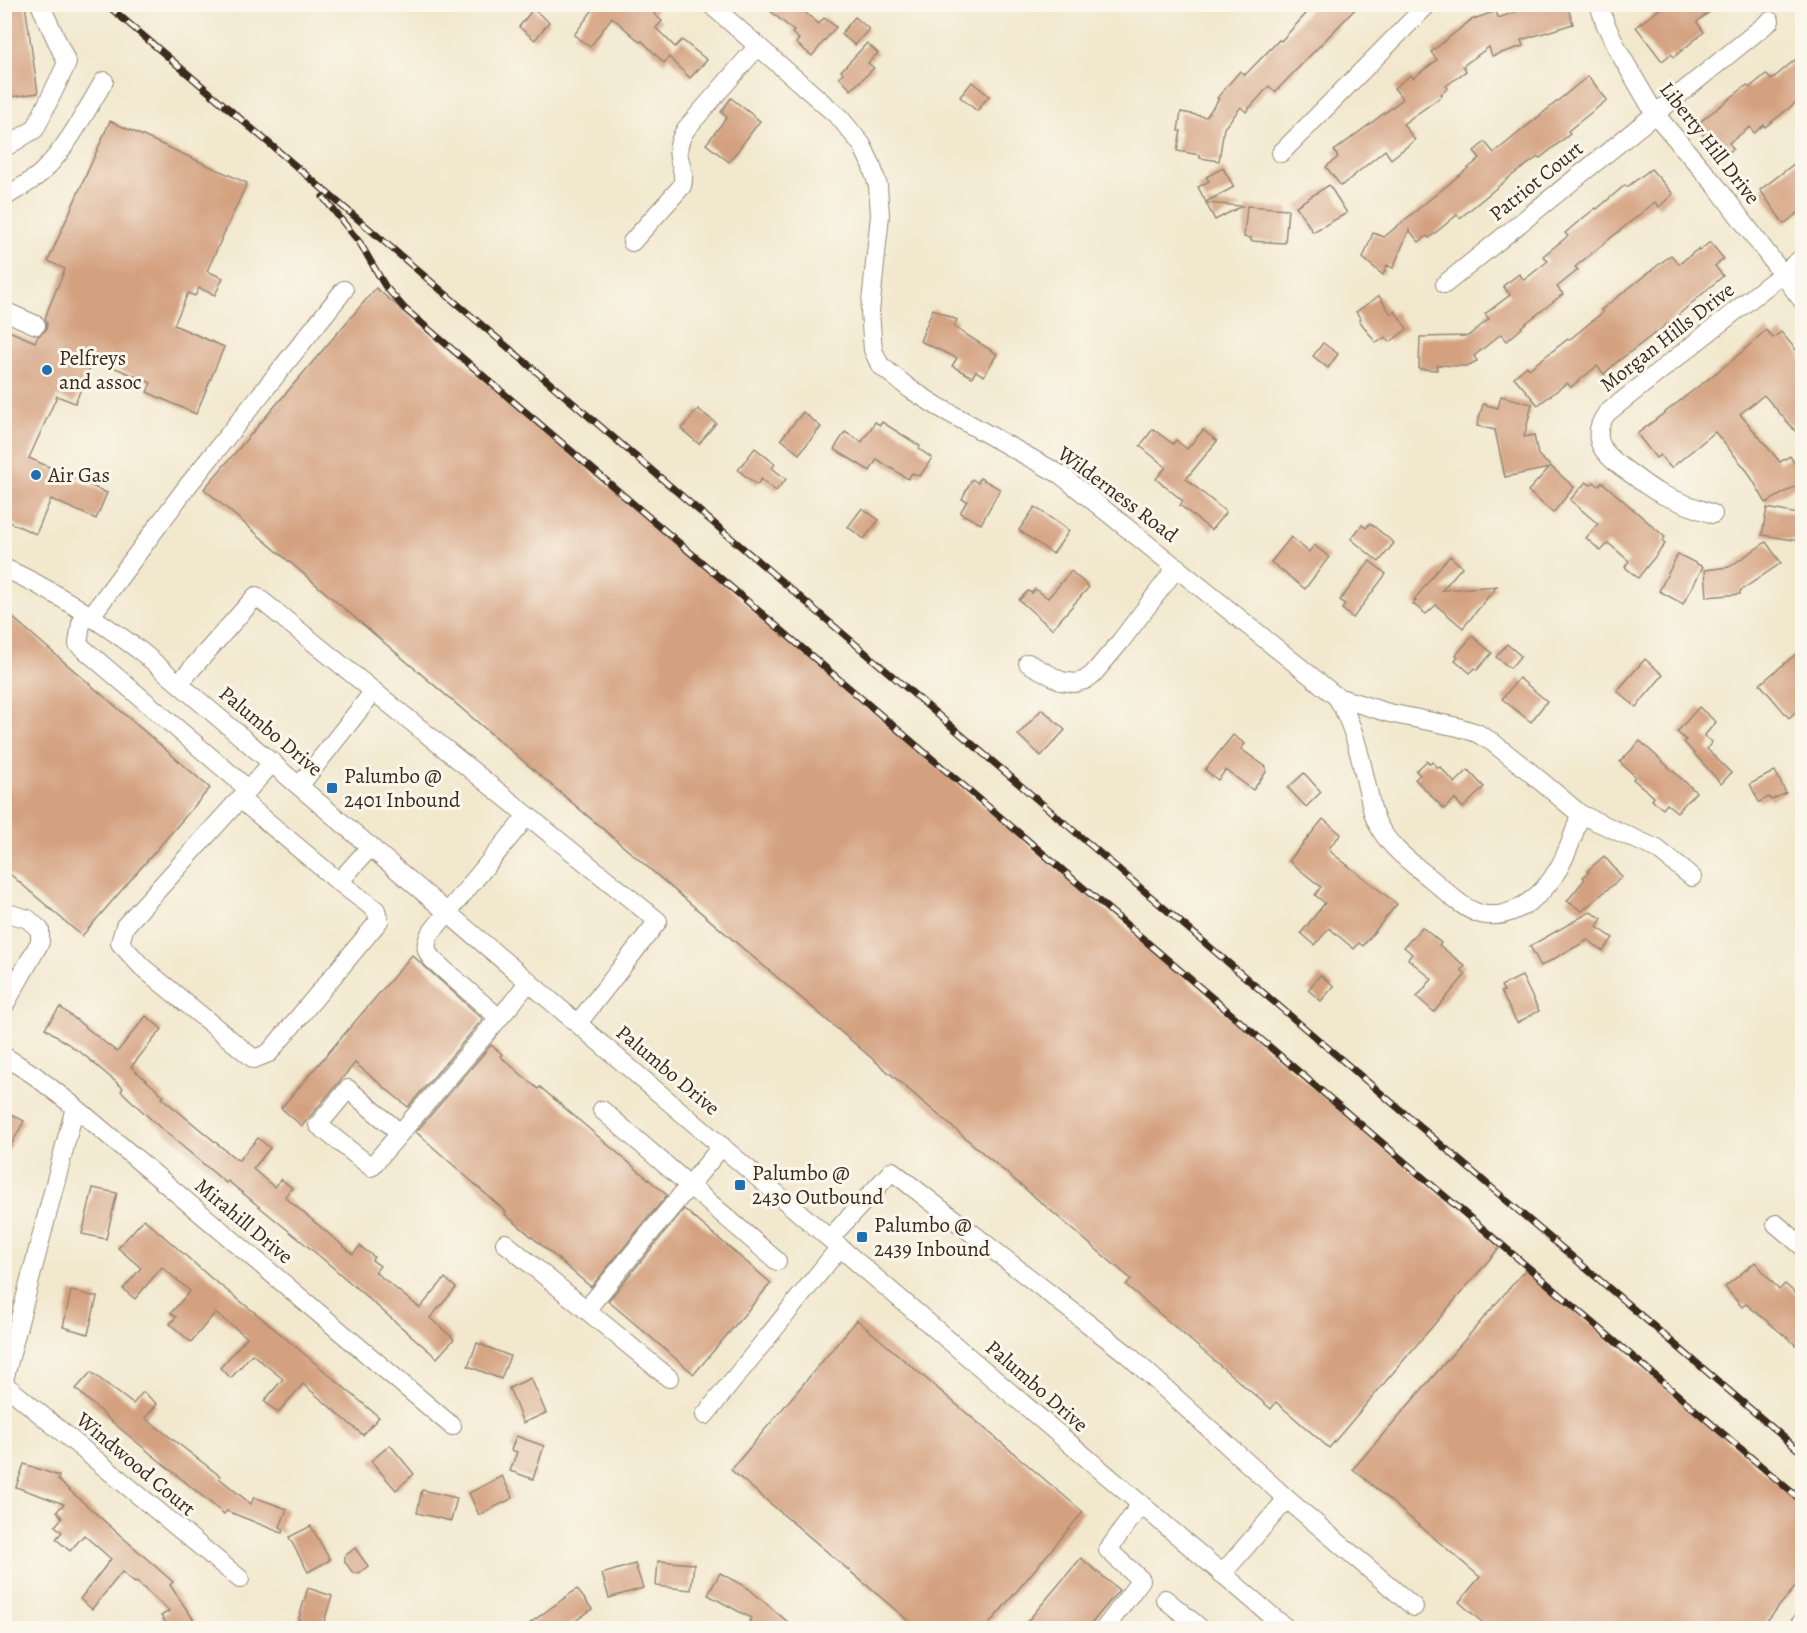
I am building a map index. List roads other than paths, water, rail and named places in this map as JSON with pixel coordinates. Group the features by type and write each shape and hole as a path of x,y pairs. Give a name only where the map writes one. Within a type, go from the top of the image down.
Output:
{"street":[{"path":"4,148 35,129 67,63 40,4"},
{"name":"Wilderness Road","path":"711,4 840,118 862,146 871,164 878,186 880,215 870,312 873,350 880,365 910,389 937,406 1061,476 1337,697 1389,713 1477,733 1580,814 1656,849 1692,877"},
{"path":"1281,153 1428,4"},
{"name":"Liberty Hill Drive","path":"1599,4 1619,52 1655,114 1717,186 1803,300"},
{"name":"Patriot Court","path":"1445,284 1770,21"},
{"path":"632,242 682,186 683,178 677,151 679,140 686,129 758,46"},
{"path":"4,197 27,184 44,170 64,144 104,81"},
{"name":"Morgan Hills Drive","path":"1713,514 1659,493 1612,461 1600,444 1601,421 1607,413 1803,258"},
{"path":"273,762 244,794 125,926 120,943 142,967 254,1059 269,1053 379,921 376,910 339,882 244,794 78,644 81,623 90,616 186,488 344,290"},
{"path":"4,311 36,325"},
{"name":"Palumbo Drive","path":"4,567 51,591 90,616 125,639 179,682 1283,1628"},
{"path":"1028,663 1060,681 1075,683 1085,681 1120,642 1177,567"},
{"path":"179,682 256,596 658,921 578,1023"},
{"path":"300,785 374,691"},
{"path":"1337,697 1347,714 1355,736 1375,819 1386,837 1398,852 1439,886 1479,914 1494,916 1511,912 1528,904 1542,892 1557,871 1572,839 1580,814"},
{"path":"499,1018 433,960 426,952 426,946 430,934 527,816"},
{"path":"339,882 370,846"},
{"path":"4,912 28,919 40,930 40,942 4,1006"},
{"path":"400,1133 348,1089 318,1125 371,1167 499,1018 529,981"},
{"name":"Mirahill Drive","path":"4,1056 34,1075 75,1107 452,1426"},
{"path":"4,1382 75,1107"},
{"path":"602,1110 777,1261"},
{"path":"586,1310 722,1146"},
{"path":"705,1415 892,1171 1127,1354 1287,1499 1414,1607"},
{"path":"1776,1224 1803,1246"},
{"path":"505,1243 669,1378"},
{"name":"Windwood Court","path":"4,1382 240,1579"},
{"path":"1222,1574 1287,1499"},
{"path":"1105,1629 1141,1580 1108,1551 1141,1504"},
{"path":"1164,1599 1200,1629"},
{"path":"1797,1629 1803,1622"}],"railway":[{"path":"106,4 1802,1453"},
{"path":"323,197 360,243 385,286 405,309 1802,1501"}],"place":[{"name":"Pelfreys and assoc","path":"47,370"},
{"name":"Air Gas","path":"36,475"},
{"name":"Palumbo @ 2401 Inbound","path":"332,788"},
{"name":"Palumbo @ 2430 Outbound","path":"740,1185"},
{"name":"Palumbo @ 2439 Inbound","path":"862,1237"}]}
